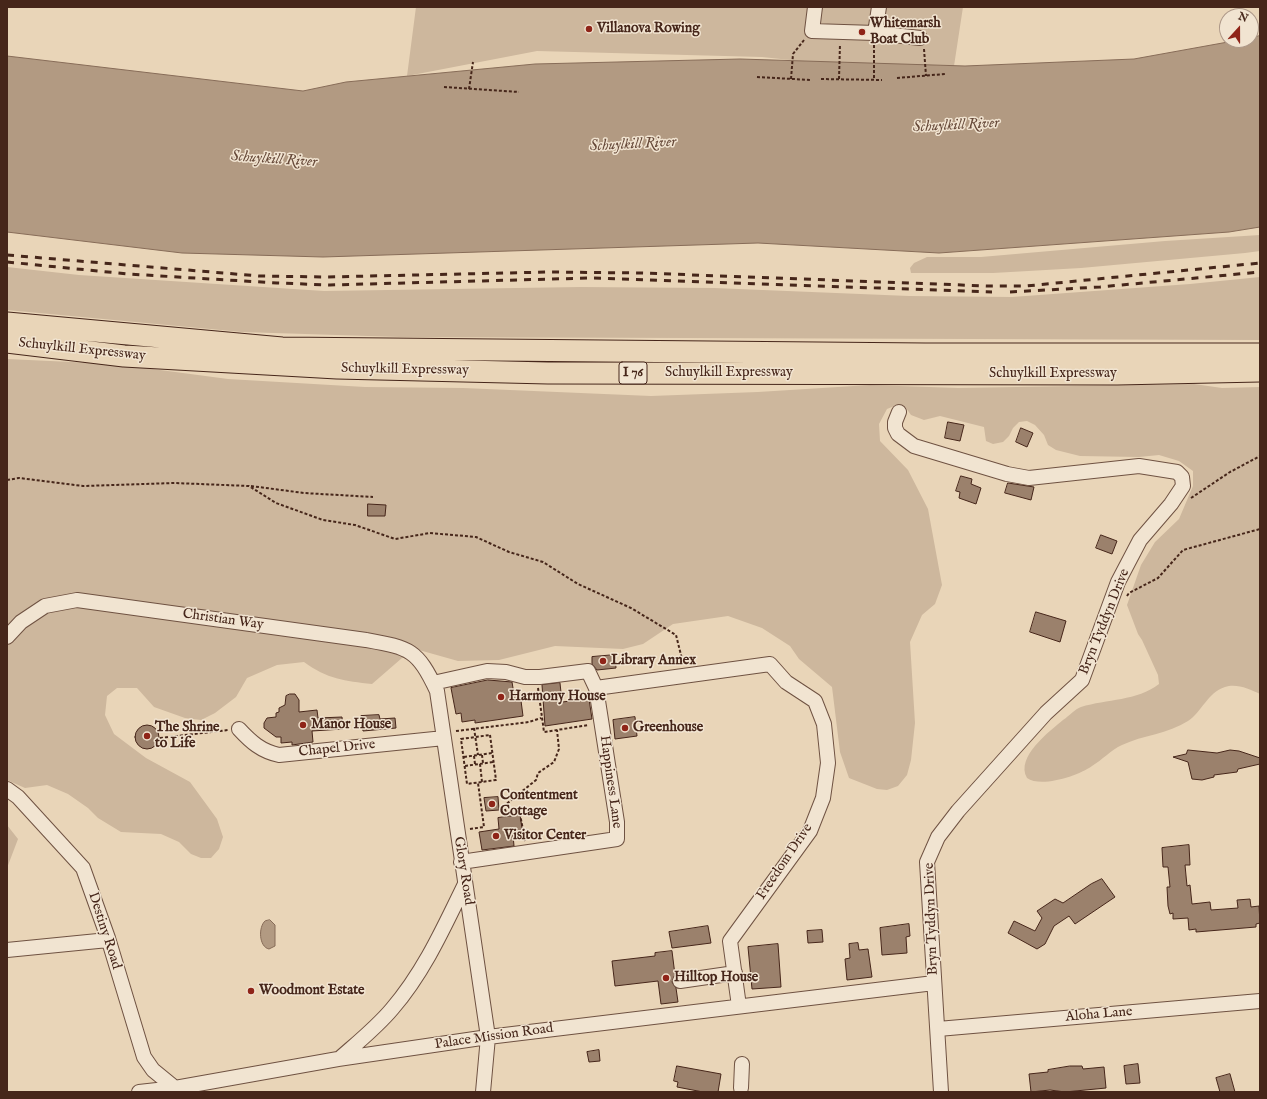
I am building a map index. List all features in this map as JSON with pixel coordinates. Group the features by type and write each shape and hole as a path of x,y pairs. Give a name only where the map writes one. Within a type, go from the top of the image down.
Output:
{"highway":[{"name":"Schuylkill Expressway","path":"7,323 282,348 925,354 1260,354"},
{"name":"Schuylkill Expressway","path":"7,342 124,356 353,369 548,373 1109,374 1260,371"}],"street":[{"path":"814,7 812,31 874,33 920,38"},
{"path":"874,33 879,7"},
{"name":"Bryn Tyddyn Drive","path":"899,412 894,422 895,428 898,434 914,446 1007,474 1029,478 1139,466 1177,472 1182,477 1183,486 1171,504 1140,540 1118,582 1082,680 1046,713 958,811 938,837 927,862 941,1092"},
{"name":"Christian Way","path":"7,637 21,622 45,606 77,600 366,640 402,647 417,656 426,668 433,682"},
{"name":"Freedom Drive","path":"685,676 770,664 786,682 815,702 824,724 828,763 824,798 810,831 730,941 739,1006"},
{"path":"433,682 487,671 506,672 525,677 536,677"},
{"name":"Happiness Lane","path":"461,862 617,839 617,822 596,688 588,671 536,677"},
{"path":"596,688 685,676"},
{"name":"Glory Road","path":"433,682 437,691 488,1037 483,1092"},
{"name":"Chapel Drive","path":"239,729 258,748 268,753 279,755 443,735"},
{"name":"Destiny Road","path":"7,788 18,797 83,868 108,940 144,1057 153,1070 175,1088"},
{"path":"338,1059 392,1009 418,975 437,942 466,884"},
{"path":"7,950 108,940"},
{"path":"680,981 735,973"},
{"name":"Palace Mission Road","path":"139,1092 175,1088 338,1059 488,1037 934,983"},
{"name":"Aloha Lane","path":"938,1029 1260,1001"},
{"path":"741,1088 742,1064"}],"path":[{"path":"791,79 793,54 812,31"},
{"path":"839,79 840,50"},
{"path":"874,51 874,79"},
{"path":"469,89 473,62"},
{"path":"926,63 926,76"},
{"path":"897,78 945,74"},
{"path":"757,77 811,80"},
{"path":"821,79 882,80"},
{"path":"444,87 519,92"},
{"path":"1184,502 1230,472 1260,456"},
{"path":"7,480 19,478 83,486 175,483 249,486 304,493 374,497"},
{"path":"249,486 276,504 323,520 355,525 395,539 430,533 476,537 509,552 543,562 578,584 630,608 676,635 685,676"},
{"path":"1125,599 1129,593 1158,578 1183,550 1260,529"},
{"path":"536,677 544,732 602,723"},
{"path":"443,735 474,728 529,722 541,718"},
{"path":"474,728 478,755"},
{"path":"160,738 239,729"},
{"path":"527,852 520,814 507,816 504,806 536,780 538,772 554,762 559,749 557,730"},
{"path":"490,735 496,780 467,784 461,739 475,737 490,735"},
{"path":"464,757 492,753"},
{"path":"482,755 483,763"},
{"path":"474,756 475,764"},
{"path":"465,766 494,762"},
{"path":"480,764 482,782"},
{"path":"457,831 484,827 478,783"}],"shaded area":[{"name":"Villanova Rowing","path":"416,7 963,7 954,66 828,64 762,57 537,51 407,76"},
{"path":"1260,235 1260,251 1245,253 1081,268 993,273 911,273 910,268 914,263 927,257 981,257 1165,241"},
{"path":"7,267 79,275 324,291 580,287 714,288 909,296 1012,297 1190,284 1260,277 1260,340 400,337 242,332 7,310"},
{"path":"7,359 115,364 228,379 365,387 463,388 651,396 758,392 870,385 958,388 1194,384 1222,388 1260,387 1260,694 1238,686 1225,687 1209,698 1197,713 1188,721 1164,732 1122,745 1078,774 1060,780 1041,782 1033,781 1027,778 1025,770 1026,762 1030,753 1043,738 1076,709 1091,704 1132,697 1150,690 1159,684 1158,675 1138,634 1127,605 1141,565 1155,542 1179,519 1193,486 1193,471 1179,461 1159,455 1139,457 1080,456 1056,450 1048,445 1044,435 1035,425 1027,421 1019,422 1003,442 993,444 986,441 984,427 940,416 924,420 911,415 906,408 897,405 887,409 879,424 880,441 908,470 928,509 942,585 935,604 922,615 910,642 915,723 911,760 907,775 898,786 887,790 877,789 849,778 840,752 832,687 799,659 790,646 762,628 728,616 673,624 643,644 623,649 555,646 499,660 458,661 419,650 402,658 372,684 353,682 329,676 312,668 304,662 277,665 247,678 236,697 215,713 201,720 185,718 154,707 137,688 117,688 107,696 105,715 114,734 146,758 190,782 217,819 223,837 219,849 211,858 201,858 191,854 179,842 161,834 121,832 98,818 88,808 68,794 47,785 25,788 7,780"},
{"path":"7,825 18,839 7,868"}],"water":[{"name":"Schuylkill River","path":"1259,36 1260,227 1229,232 939,253 758,243 323,257 182,253 7,232 7,56 303,91 346,82 535,64 740,59 965,66 1134,59 1219,44 1219,48 1259,48"},
{"path":"270,920 275,925 275,946 269,949 263,945 261,941 261,928 265,921"}],"building":[{"path":"948,422 964,425 960,441 945,438"},
{"path":"1021,428 1033,433 1027,447 1016,442"},
{"path":"961,476 972,479 971,484 981,488 976,504 959,498 960,492 956,491"},
{"path":"1008,483 1034,487 1031,500 1005,493"},
{"path":"368,504 386,505 385,516 368,516"},
{"path":"1101,535 1117,541 1112,554 1096,548"},
{"path":"1036,612 1066,621 1060,642 1030,632"},
{"name":"Library Annex","path":"615,655 616,668 597,670 592,664 592,657"},
{"name":"Harmony House","path":"488,680 512,682 514,694 520,693 523,716 475,723 475,720 462,722 461,713 456,714 451,688"},
{"path":"560,683 562,702 589,699 592,719 545,726 542,685"},
{"name":"Manor House","path":"295,694 299,700 299,712 317,710 318,718 342,717 343,729 312,731 313,742 292,745 292,742 281,743 281,737 276,737 264,728 264,723 267,718 276,717 276,713 279,712 279,708 285,705 286,696"},
{"path":"379,715 380,719 395,718 396,728 363,731 361,716"},
{"name":"Greenhouse","path":"635,717 637,736 615,739 613,720"},
{"name":"The Shrine to Life","path":"147,725 156,728 159,737 156,746 147,749 138,746 135,737 138,728"},
{"path":"1188,750 1217,753 1230,750 1239,751 1260,758 1260,764 1238,769 1237,772 1214,775 1214,777 1202,780 1192,779 1188,762 1173,757 1186,754"},
{"name":"Contentment Cottage","path":"498,797 499,810 486,811 484,798"},
{"name":"Visitor Center","path":"520,815 523,834 513,835 514,846 482,850 479,832 499,829 498,818"},
{"path":"1189,845 1190,865 1185,865 1187,886 1190,885 1192,904 1210,902 1211,910 1238,908 1237,900 1250,899 1251,907 1259,906 1260,923 1256,924 1256,927 1196,932 1196,929 1189,930 1188,918 1173,919 1173,913 1170,914 1168,906 1167,887 1170,887 1168,867 1163,867 1162,848"},
{"path":"1102,879 1115,897 1075,924 1069,916 1054,926 1045,944 1037,949 1008,933 1014,921 1035,931 1042,918 1037,911 1055,899 1063,903 1091,884"},
{"path":"909,924 910,936 906,937 907,953 882,955 880,928"},
{"path":"708,926 711,943 672,948 669,932"},
{"path":"822,930 823,942 808,943 807,931"},
{"path":"858,943 859,950 868,949 872,977 847,980 845,959 850,958 849,944"},
{"path":"778,944 781,987 752,989 748,947"},
{"path":"672,951 675,975 672,982 676,988 678,1002 661,1004 658,981 615,986 612,961 655,956 655,953"},
{"path":"599,1050 600,1061 589,1062 587,1052"},
{"path":"1138,1064 1140,1083 1126,1084 1124,1066"},
{"path":"677,1066 721,1074 718,1092 703,1092 677,1087 678,1082 674,1081"},
{"path":"1070,1066 1082,1066 1083,1069 1104,1067 1106,1088 1065,1092 1050,1090 1031,1092 1029,1074 1048,1072 1048,1070"},
{"path":"1230,1074 1235,1092 1220,1092 1216,1078"}],"railway":[{"path":"7,255 259,276 327,277 549,272 642,273 988,286 1026,286 1260,263"},
{"path":"7,262 128,274 330,285 591,278 992,292"},
{"path":"1010,292 1100,287 1260,272"}],"place":[{"name":"Villanova Rowing","path":"589,29"},
{"name":"Whitemarsh Boat Club","path":"862,32"},
{"name":"Library Annex","path":"603,661"},
{"name":"Harmony House","path":"501,697"},
{"name":"Manor House","path":"303,725"},
{"name":"Greenhouse","path":"625,728"},
{"name":"The Shrine to Life","path":"147,736"},
{"name":"Contentment Cottage","path":"492,804"},
{"name":"Visitor Center","path":"496,836"},
{"name":"Hilltop House","path":"666,978"},
{"name":"Woodmont Estate","path":"251,991"}]}
